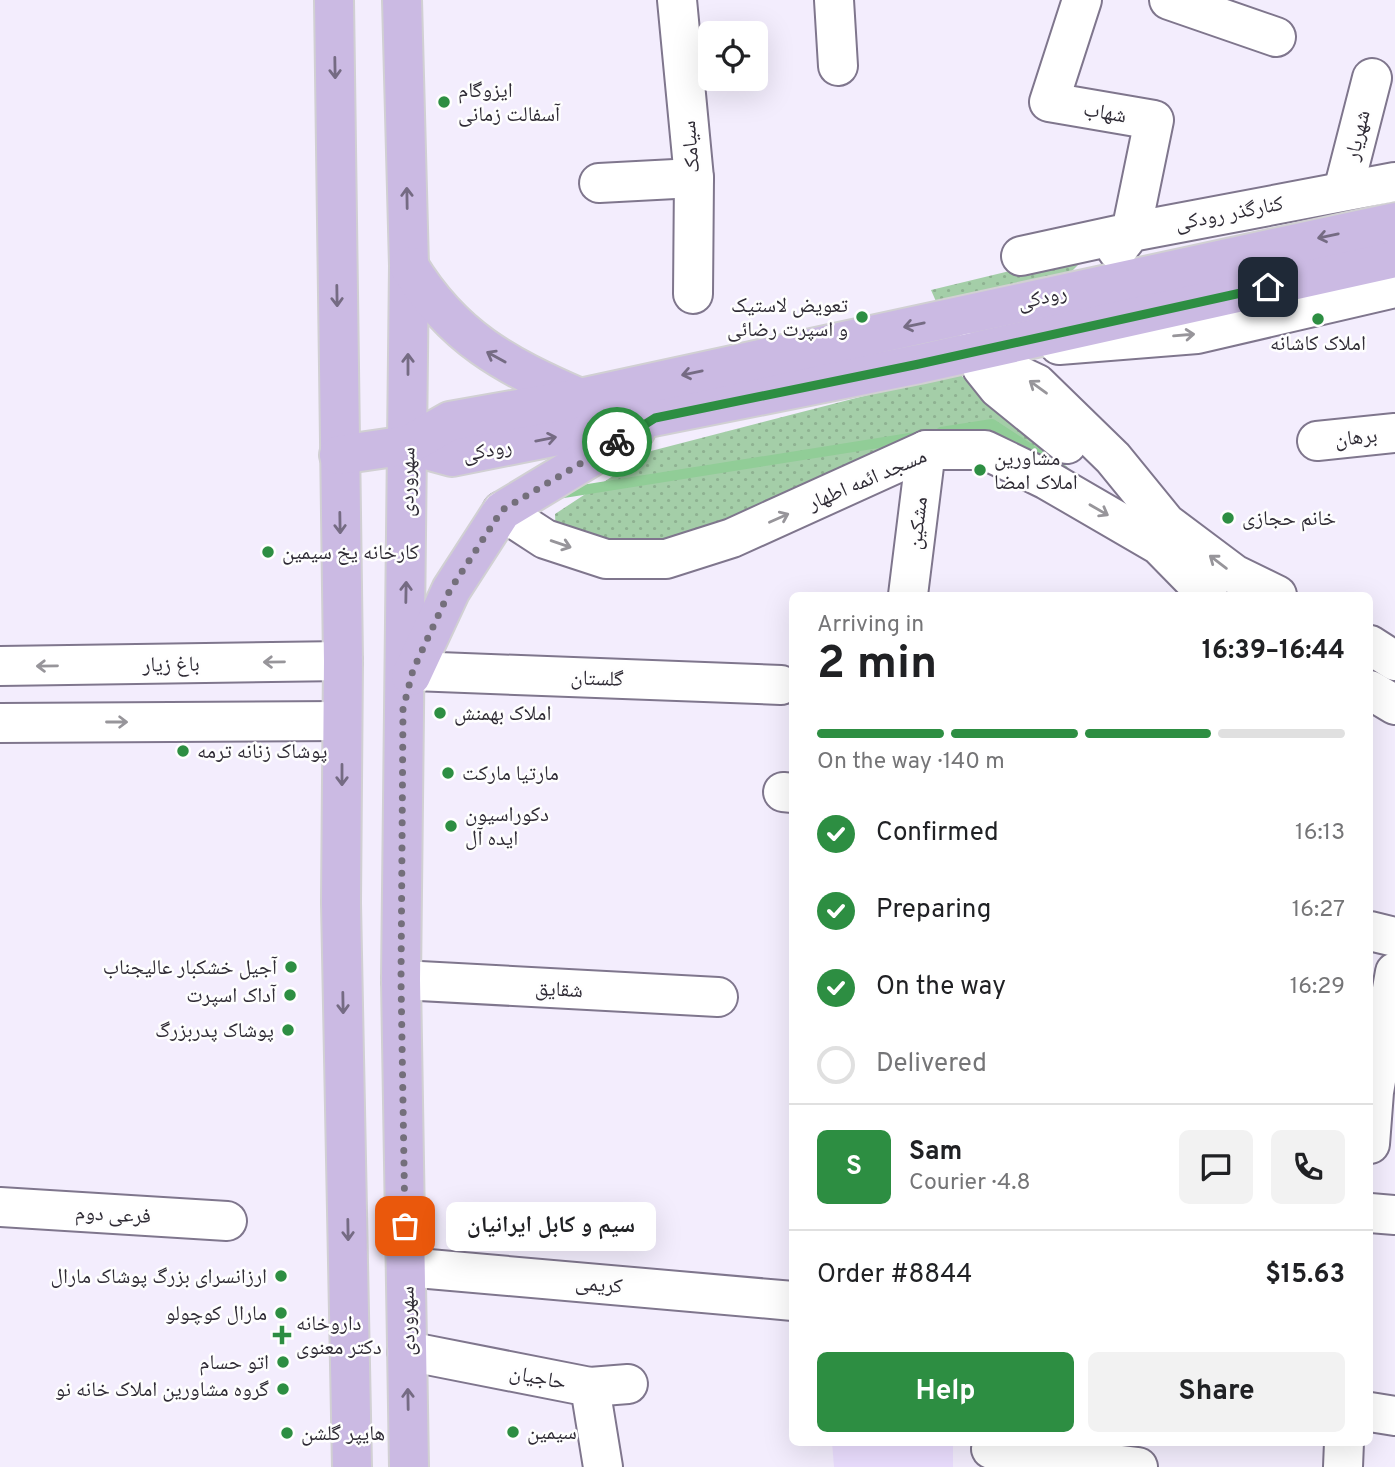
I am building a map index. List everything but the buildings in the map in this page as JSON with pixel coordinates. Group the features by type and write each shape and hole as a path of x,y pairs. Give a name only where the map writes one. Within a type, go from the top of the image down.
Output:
{"main road":[{"path":"334,0 343,661 341,903 352,1467"},
{"name":"سهروردی","path":"402,0 409,267 401,980 409,1467"},
{"name":"رودکی","path":"408,445 450,421 580,398 1395,222"},
{"name":"رودکی","path":"408,445 452,457 655,418 970,352 1395,258"},
{"path":"409,267 425,293 484,350 531,377 580,398"},
{"path":"403,709 413,670 450,590 502,510 655,418"},
{"path":"339,455 408,445"}],"street":[{"name":"سیامک","path":"677,0 694,178 693,294"},
{"path":"834,0 838,66"},
{"name":"شهاب","path":"1082,0 1049,102 1154,120 1131,232"},
{"path":"1169,0 1276,37"},
{"name":"شهریار","path":"1343,191 1372,78"},
{"path":"599,183 694,178"},
{"name":"کنارگذر رودکی","path":"1021,256 1395,181"},
{"path":"1089,286 1131,232"},
{"path":"956,317 970,352 1197,334 1395,288"},
{"name":"مسجد ائمه اطهار","path":"970,352 1037,384 1113,458 1163,534 1206,592"},
{"name":"برهان","path":"1317,441 1395,433"},
{"name":"مسجد ائمه اطهار","path":"502,510 545,539 606,559 666,559 732,538 926,450 985,450 1163,534 1271,592"},
{"name":"مشکین","path":"908,592 926,450"},
{"path":"1373,647 1395,661"},
{"name":"باغ زیار","path":"0,666 343,661"},
{"name":"گلستان","path":"413,670 781,685"},
{"path":"1373,692 1395,705"},
{"path":"0,723 342,721"},
{"path":"1373,932 1395,937"},
{"path":"1373,1129 1395,972"},
{"name":"شقایق","path":"401,980 718,997"},
{"name":"فرعی دوم","path":"0,1207 227,1221"},
{"path":"1373,1213 1395,1215"},
{"name":"کریمی","path":"406,1267 789,1301"},
{"name":"حاجیان","path":"407,1351 590,1387 603,1467"},
{"path":"590,1387 628,1384"},
{"path":"1373,1412 1395,1416"},
{"path":"1343,1467 1344,1446"},
{"path":"991,1449 1139,1467"}],"shaded area":[{"path":"832,1446 953,1446 953,1467 834,1467"}],"green space":[{"path":"1092,251 1060,283 941,313 931,290"},
{"path":"957,372 1123,515 987,446 697,545 556,537 555,514 651,451"}],"waterway":[{"path":"941,432 992,424 1050,462"},
{"path":"557,494 916,437"}],"way so far":[{"path":"405,1226 401,980 403,709 413,670 450,590 502,510 617,442"}],"place":[{"name":"ایزوگام آسفالت زمانی","path":"444,102"},
{"name":"تعویض لاستیک و اسپرت رضائی","path":"862,317"},
{"name":"املاک کاشانه","path":"1318,319"},
{"name":"مشاورین املاک امضا","path":"980,470"},
{"name":"خانم حجازی","path":"1228,518"},
{"name":"کارخانه یخ سیمین","path":"268,552"},
{"name":"املاک بهمنش","path":"440,713"},
{"name":"پوشاک زنانه ترمه","path":"183,751"},
{"name":"مارتیا مارکت","path":"448,773"},
{"name":"دکوراسیون ایده آل","path":"451,826"},
{"name":"آجیل خشکبار عالیجناب","path":"291,967"},
{"name":"آداک اسپرت","path":"290,995"},
{"name":"پوشاک پدربزرگ","path":"288,1030"},
{"name":"سیم و کابل ایرانیان","path":"405,1226"},
{"name":"ارزانسرای بزرگ پوشاک مارال","path":"281,1276"},
{"name":"مارال کوچولو","path":"281,1313"},
{"name":"داروخانه دکتر معنوی","path":"282,1335"},
{"name":"اتو حسام","path":"283,1362"},
{"name":"گروه مشاورین املاک خانه نو","path":"283,1389"},
{"name":"سیمین","path":"513,1432"},
{"name":"هایپر گلشن","path":"287,1433"}],"route":[{"path":"617,442 655,418 919,364 1268,287"}]}
